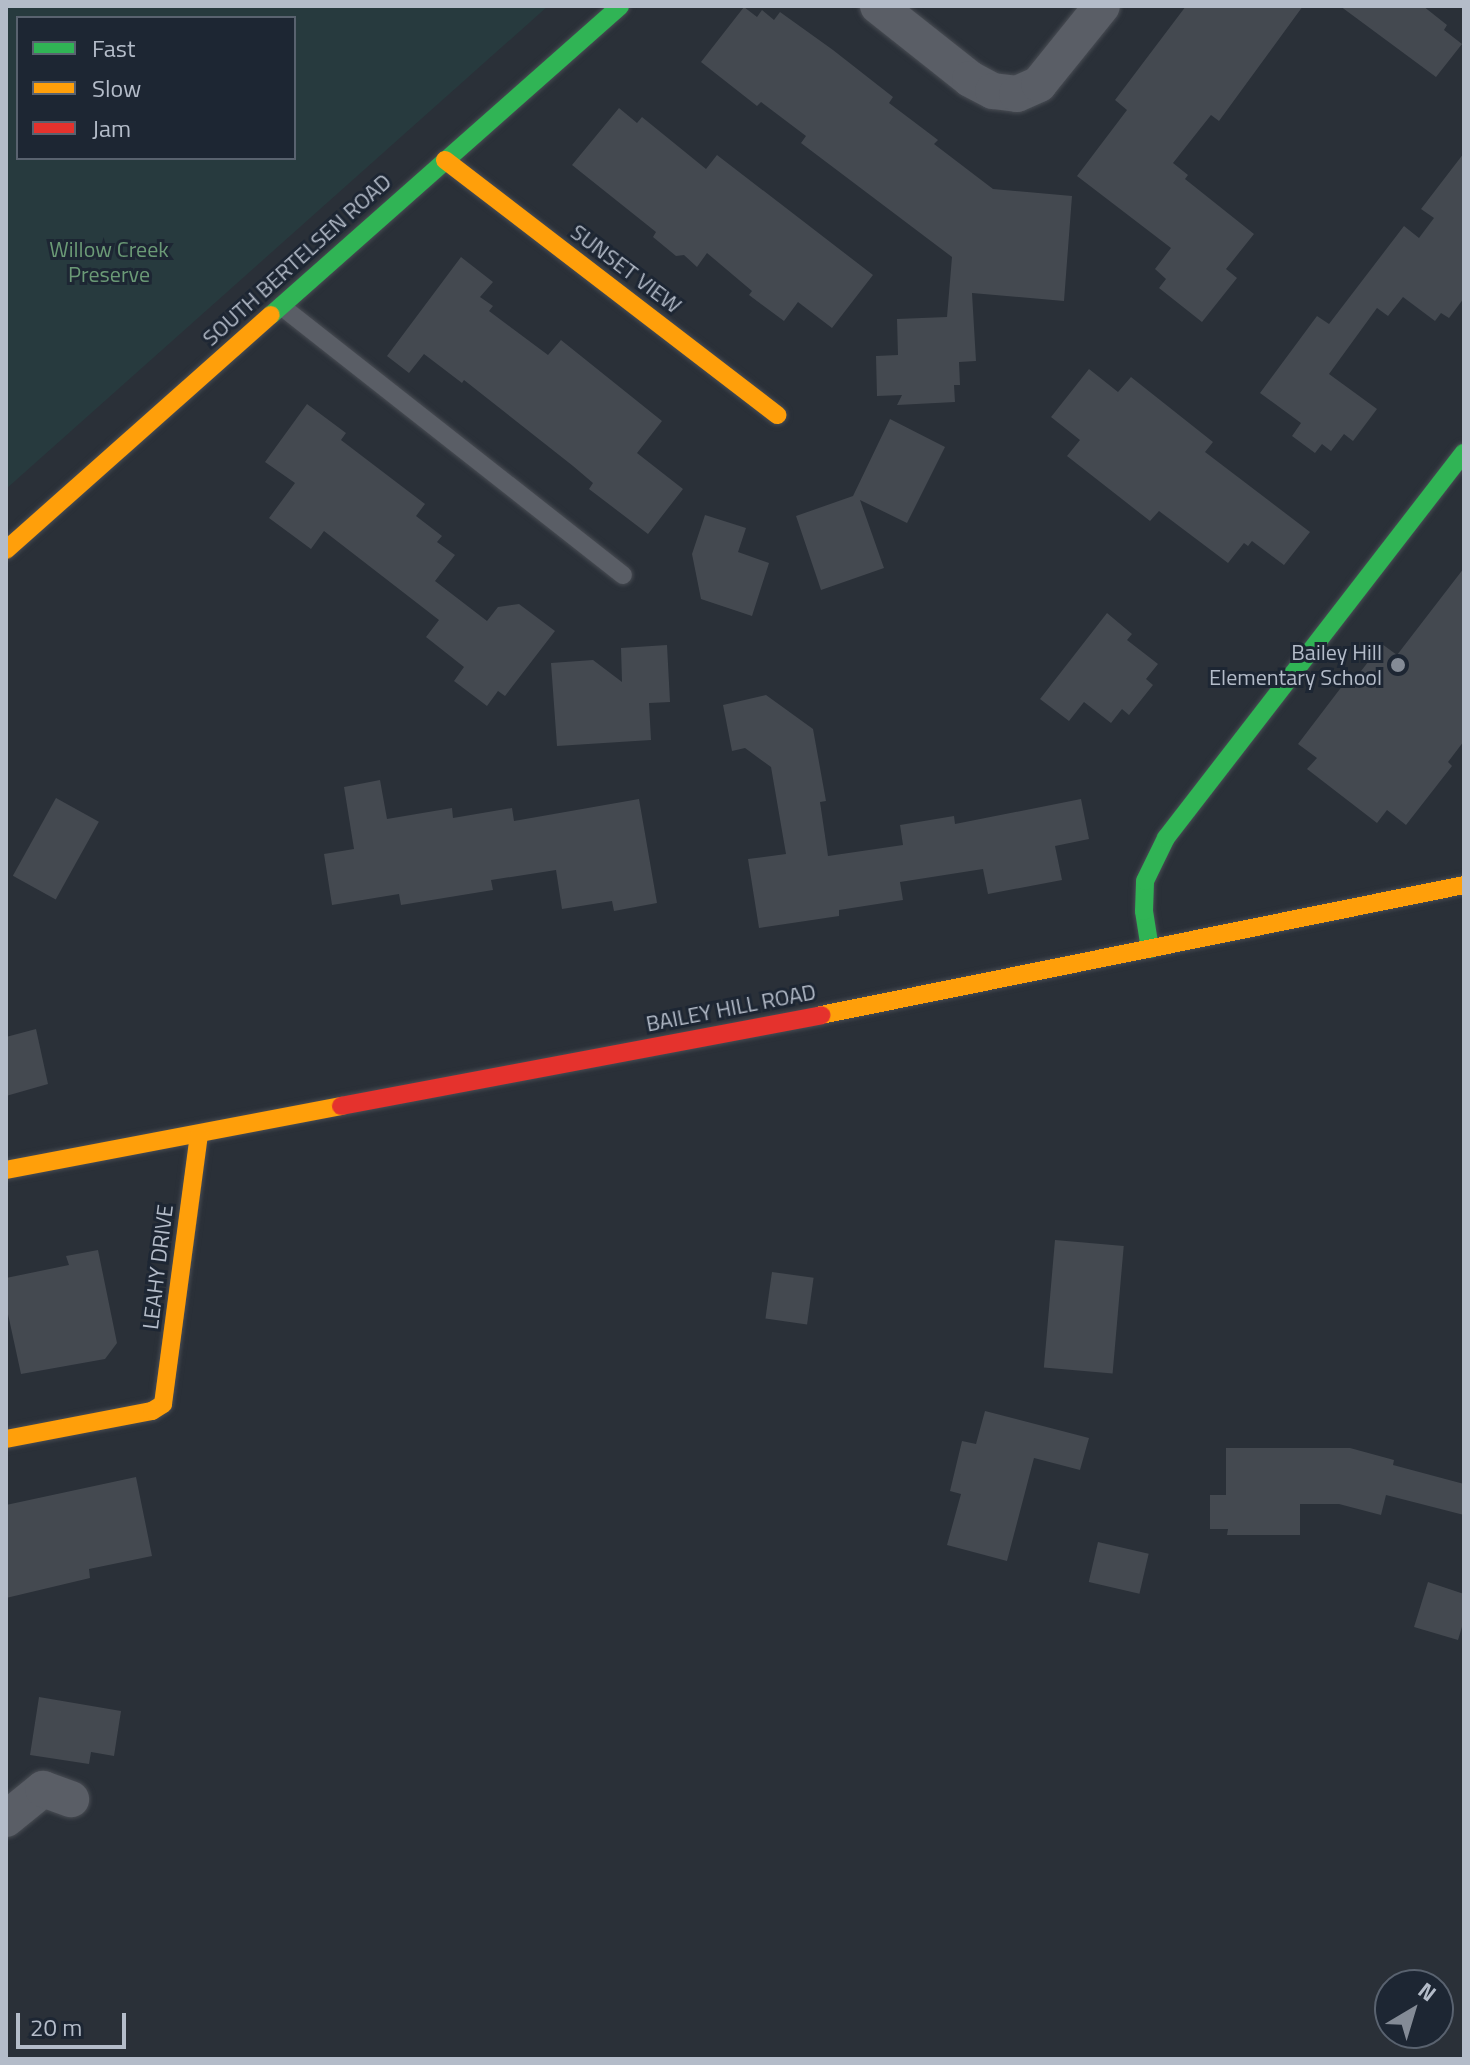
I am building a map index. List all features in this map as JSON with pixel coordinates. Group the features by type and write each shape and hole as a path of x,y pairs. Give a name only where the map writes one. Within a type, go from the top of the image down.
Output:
{"main road":[{"name":"SOUTH BERTELSEN ROAD","path":"6,550 620,6"},
{"name":"SUNSET VIEW","path":"445,160 777,415"},
{"path":"1150,949 1143,898 1145,881 1166,838 1464,453"},
{"name":"BAILEY HILL ROAD","path":"6,1170 199,1135 1464,885"},
{"name":"LEAHY DRIVE","path":"6,1439 152,1411 163,1404 199,1135"}],"street":[{"path":"878,6 970,79 993,91 1017,94 1039,84 1102,6"},
{"path":"6,1819 43,1789 71,1799"}],"lane":[{"path":"281,306 623,575"}],"green space":[{"name":"Willow Creek Preserve","path":"6,6 548,6 6,489"}],"building":[{"path":"1186,6 1303,6 1219,121 1211,115 1173,163 1188,175 1185,179 1254,234 1226,269 1237,278 1202,322 1159,288 1166,279 1155,269 1171,248 1077,176 1127,110 1115,100"},
{"path":"1340,6 1423,6 1447,25 1444,30 1462,44 1436,77"},
{"path":"744,7 757,17 762,10 774,20 780,12 833,50 893,97 889,103 938,140 934,144 993,189 1072,196 1064,301 972,293 976,361 959,362 960,385 954,385 955,402 897,405 902,395 877,396 876,356 898,355 897,319 947,317 952,257 801,143 806,136 761,102 757,106 701,62"},
{"path":"619,108 637,123 642,117 706,169 717,155 873,275 832,328 798,302 784,321 749,295 752,291 707,253 697,267 684,255 676,256 653,237 656,232 572,165"},
{"path":"1464,153 1464,298 1449,318 1441,313 1435,321 1403,297 1388,316 1377,308 1329,374 1377,409 1353,441 1344,434 1331,451 1322,444 1315,453 1292,436 1301,423 1260,393 1317,316 1329,324 1404,226 1419,238 1434,218 1421,209"},
{"path":"461,257 493,282 480,297 493,306 489,311 548,355 561,340 662,421 637,453 683,489 648,534 589,489 593,483 573,466 464,380 462,383 424,354 409,373 387,356"},
{"path":"1089,369 1118,392 1131,377 1213,442 1205,452 1310,532 1284,565 1252,541 1248,546 1244,543 1228,563 1159,511 1150,521 1067,456 1080,440 1051,417"},
{"path":"307,404 346,433 341,440 425,504 416,516 442,536 437,542 455,555 435,581 487,621 498,607 519,604 555,631 505,696 498,691 487,706 454,681 464,667 426,637 439,620 324,531 311,549 269,518 295,483 265,462"},
{"path":"890,419 945,447 907,523 860,500 884,568 821,590 796,516 853,496"},
{"path":"705,515 746,528 738,552 769,563 752,616 701,599 692,554"},
{"path":"1464,568 1464,741 1448,762 1452,766 1406,825 1387,810 1377,823 1307,769 1317,758 1298,744 1346,681 1351,684 1382,644 1397,655"},
{"path":"1107,613 1132,634 1127,640 1158,664 1146,679 1153,685 1129,715 1122,709 1111,723 1084,702 1069,721 1040,699"},
{"path":"667,645 670,702 649,703 651,740 557,746 551,663 593,660 622,682 621,648"},
{"path":"766,695 813,729 826,801 820,802 828,856 903,845 900,825 954,816 955,824 1081,799 1089,839 1055,846 1062,880 988,894 983,869 900,882 903,900 839,910 839,916 759,928 748,859 786,854 771,767 745,748 732,751 723,705"},
{"path":"380,780 387,819 452,808 453,818 512,808 514,821 639,799 657,903 614,911 612,901 562,909 556,870 491,880 493,890 401,905 399,894 332,905 324,854 354,849 344,787"},
{"path":"56,798 99,822 56,900 13,876"},
{"path":"36,1029 48,1084 6,1096 6,1037"},
{"path":"1055,1240 1124,1246 1113,1374 1044,1368"},
{"path":"98,1250 117,1343 105,1359 21,1374 6,1305 6,1278 69,1265 66,1256"},
{"path":"772,1272 814,1278 807,1324 765,1319"},
{"path":"985,1411 1089,1438 1080,1470 1034,1458 1007,1561 947,1545 961,1494 950,1491 962,1441 976,1444"},
{"path":"1226,1448 1350,1448 1394,1460 1393,1465 1464,1484 1464,1515 1386,1495 1381,1515 1339,1504 1300,1504 1300,1535 1227,1535 1228,1529 1210,1529 1210,1495 1226,1495"},
{"path":"136,1477 152,1556 89,1569 90,1578 6,1598 6,1505"},
{"path":"1098,1542 1149,1554 1139,1594 1089,1582"},
{"path":"1428,1582 1464,1594 1464,1620 1458,1640 1414,1627"},
{"path":"39,1697 121,1711 114,1756 91,1752 89,1764 30,1755"}],"traffic: fast":[{"path":"271,315 620,6"},
{"path":"1150,949 1144,911 1145,881 1166,838 1464,453"}],"traffic: slow":[{"path":"445,160 777,415"},
{"path":"6,550 271,315"},
{"path":"821,1015 1464,885"},
{"path":"6,1170 341,1106"},
{"path":"6,1439 152,1411 163,1404 199,1135"}],"traffic: jam":[{"path":"341,1106 821,1015"}],"place":[{"name":"Bailey Hill Elementary School","path":"1398,665"}]}
